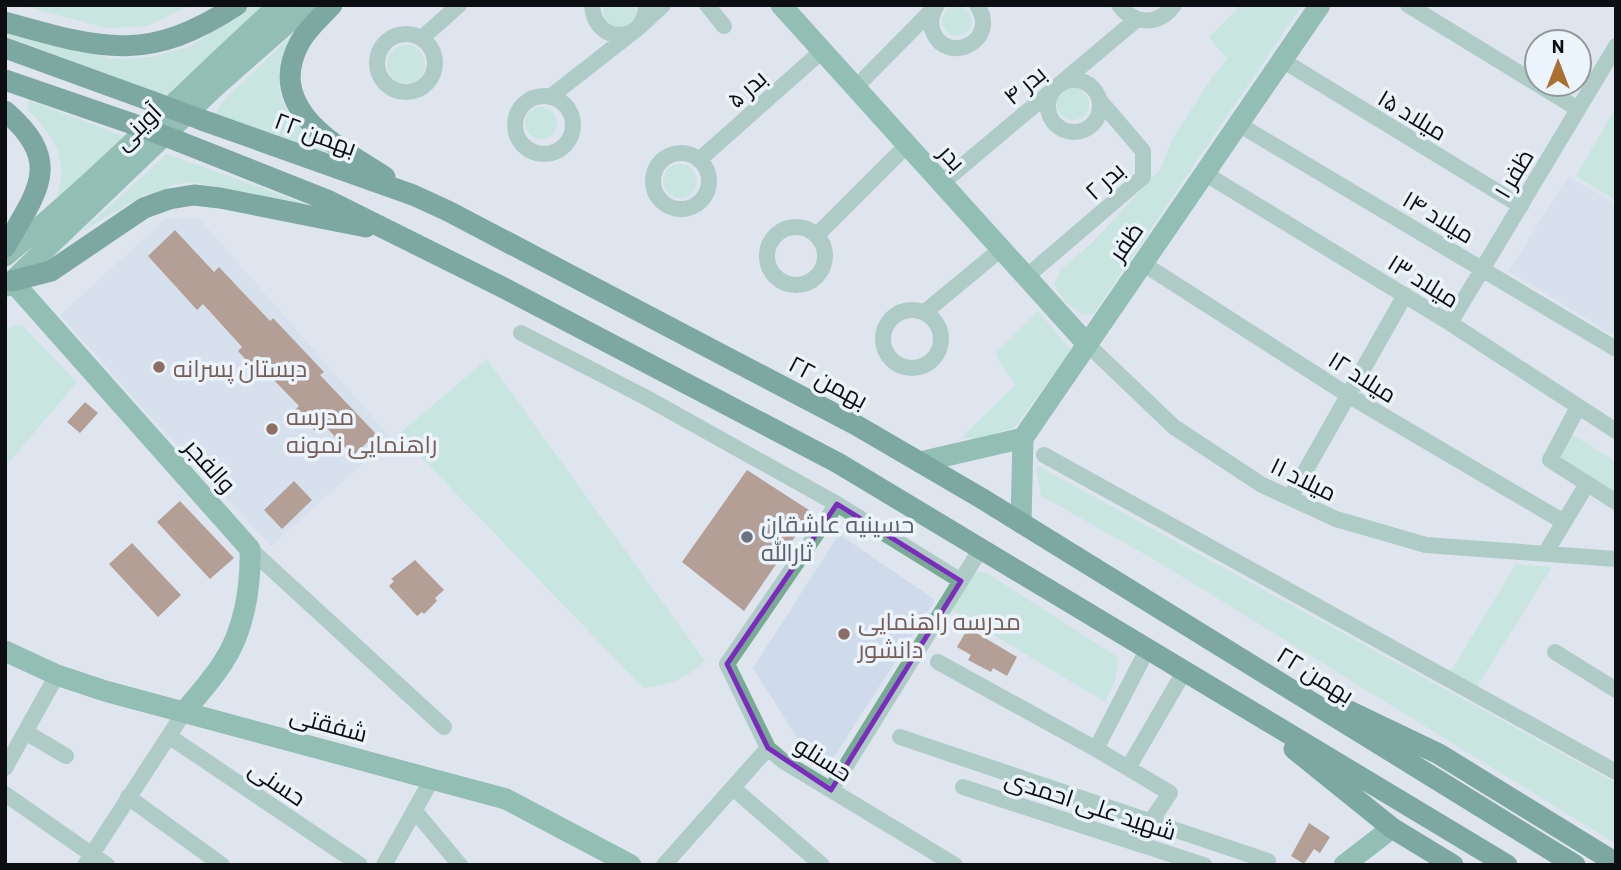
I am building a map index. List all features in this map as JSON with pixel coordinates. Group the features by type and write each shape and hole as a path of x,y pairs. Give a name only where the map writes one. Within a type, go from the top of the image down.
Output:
{"highway":[{"path":"5,22 82,43 128,47 174,39 216,19 237,5"},
{"path":"332,5 306,33 292,64 291,85 296,105 308,122 324,136 413,195"},
{"name":"۲۲ بهمن","path":"5,48 413,195 447,211 794,392 920,462 1575,865"},
{"path":"5,80 133,124 327,200 502,286 838,463 1237,704 1398,797 1507,865"},
{"path":"5,111 24,127 38,150 41,169 36,192 5,247"},
{"path":"9,284 51,271 144,208 169,198 194,195 220,198 395,233"},
{"path":"1251,664 1439,754 1616,863"},
{"path":"1237,704 1392,828 1453,865"}],"street":[{"name":"آوینی","path":"5,256 52,218 279,5"},
{"name":"آوینی","path":"9,284 217,85 308,5"},
{"path":"422,37 459,5"},
{"path":"592,5 593,15 603,30 620,35 637,29 646,14 646,5"},
{"path":"550,97 637,29 663,5"},
{"path":"707,5 724,26"},
{"name":"بدر","path":"781,5 1087,344"},
{"path":"937,5 931,16 933,33 945,45 953,48 970,45 981,32 982,15 977,5"},
{"path":"855,88 937,5"},
{"path":"1119,5 1126,14 1136,20 1156,20 1166,15 1174,5"},
{"name":"ظفر","path":"1023,438 1320,5"},
{"path":"1408,5 1578,109"},
{"name":"بدر ۴","path":"942,183 1136,20"},
{"name":"ظفر ۱","path":"1450,323 1616,46"},
{"name":"بدر ۵","path":"699,160 822,51"},
{"name":"میلاد ۱۵","path":"1282,60 1521,206"},
{"path":"1068,80 1085,82 1093,87 1101,102 1099,114 1092,126 1076,133 1068,132 1053,122 1049,114 1049,97 1056,87 1068,80"},
{"name":"بدر ۲","path":"1026,277 1143,177 1143,151 1101,102"},
{"name":"میلاد ۱۴","path":"1238,124 1616,349"},
{"path":"817,235 907,145"},
{"name":"میلاد ۱۳","path":"1205,173 1450,323 1616,431"},
{"path":"925,312 1001,249"},
{"name":"میلاد ۱۲","path":"1142,263 1348,395 1564,522"},
{"name":"والفجر","path":"9,284 250,550"},
{"path":"1290,498 1405,295"},
{"path":"521,333 645,397 837,504 961,581"},
{"name":"میلاد ۱۱","path":"1087,344 1174,427 1262,485 1336,519 1426,545 1546,552"},
{"path":"1578,407 1549,460 1616,502"},
{"path":"920,462 1023,438 1021,523"},
{"path":"1044,455 1616,772"},
{"path":"1587,484 1546,552 1611,561"},
{"path":"768,748 727,664 837,504"},
{"path":"89,860 185,711 223,663 241,625 251,566 250,550"},
{"path":"250,550 444,727"},
{"path":"831,790 980,550"},
{"path":"1096,749 1147,650"},
{"name":"شفقتی","path":"5,651 57,675 105,691 506,799 631,865"},
{"path":"1555,652 1616,690"},
{"path":"939,662 1170,793 1151,821"},
{"path":"1128,768 1184,672"},
{"path":"5,768 17,738 57,675"},
{"name":"حسنی","path":"170,737 360,865"},
{"path":"900,737 1268,861"},
{"path":"17,738 66,756"},
{"name":"حسنلو","path":"664,865 768,748 783,761 955,865"},
{"path":"384,865 432,779"},
{"name":"شهید علی احمدی","path":"963,787 1204,865"},
{"path":"733,788 822,865"},
{"path":"5,794 89,860 107,865"},
{"path":"128,797 222,865"},
{"path":"415,811 460,865"},
{"path":"1344,865 1392,828"}],"highlighted area":[{"path":"837,504 961,581 831,790 768,748 727,664"}],"shaded area":[{"path":"1568,176 1616,204 1616,337 1509,271"},
{"path":"198,217 391,438 271,546 152,419 60,315 165,219"},
{"name":"مدرسه راهنمایی دانشور","path":"839,534 935,600 834,757 814,752 801,744 753,668"}],"green space":[{"path":"20,5 191,5 148,26 107,28"},
{"path":"252,5 265,5 165,96 5,36 5,31 113,59 151,57 191,46"},
{"path":"604,5 636,5 636,16 625,27 615,27 604,15"},
{"path":"1234,5 1302,5 1094,313 1084,315 1065,302 1054,285 1061,269 1091,244 1161,168 1172,140 1212,77 1227,59 1209,37 1237,9"},
{"path":"957,6 968,10 972,21 968,32 957,36 946,32 942,21 946,10"},
{"path":"293,34 280,78 284,105 333,158 216,114 222,102"},
{"path":"406,45 420,50 425,64 420,78 406,83 392,78 387,64 392,50"},
{"path":"1073,88 1084,93 1089,104 1084,115 1073,120 1062,115 1057,104 1062,93"},
{"path":"28,100 125,137 62,197 57,197 61,171 57,148 52,138 27,109"},
{"path":"541,107 552,112 557,123 552,134 541,139 530,134 525,123 530,112"},
{"path":"1616,107 1616,200 1576,176"},
{"path":"167,154 309,205 192,182 172,185 155,197 148,193 82,231"},
{"path":"680,164 692,169 697,181 692,193 680,198 668,193 663,181 668,169"},
{"path":"1038,311 1071,350 1014,428 979,438 961,438 1015,385 995,354"},
{"path":"22,325 77,382 5,467 5,331 12,326"},
{"path":"487,359 705,661 692,672 669,683 643,688 399,434"},
{"path":"1570,433 1616,462 1616,496 1555,459"},
{"path":"1036,465 1616,783 1616,844 1155,560 1041,496"},
{"path":"1516,564 1552,567 1476,688 1449,674"},
{"path":"975,572 987,573 1119,658 1115,681 1105,702 952,610"}],"building":[{"path":"175,230 214,272 219,267 270,321 273,318 324,372 320,375 376,434 353,456 325,426 317,433 295,410 299,406 267,373 262,377 238,351 242,347 203,304 197,310 148,256"},
{"path":"85,402 98,413 80,433 67,422"},
{"name":"حسینیه عاشقان ثارالله","path":"747,470 812,512 744,611 682,562"},
{"path":"294,481 312,500 282,529 264,510"},
{"path":"180,501 234,558 210,579 157,522"},
{"path":"132,543 181,595 158,617 109,564"},
{"path":"415,560 444,590 424,614 422,612 417,616 389,586 394,581 391,579"},
{"path":"968,628 1017,657 1007,676 993,668 991,672 968,660 971,655 957,647"},
{"path":"1309,823 1330,837 1320,853 1314,849 1304,864 1291,856"}],"place":[{"name":"دبستان پسرانه","path":"159,367"},
{"name":"مدرسه راهنمایی نمونه","path":"272,429"},
{"name":"حسینیه عاشقان ثارالله","path":"747,537"},
{"name":"مدرسه راهنمایی دانشور","path":"844,634"}]}
